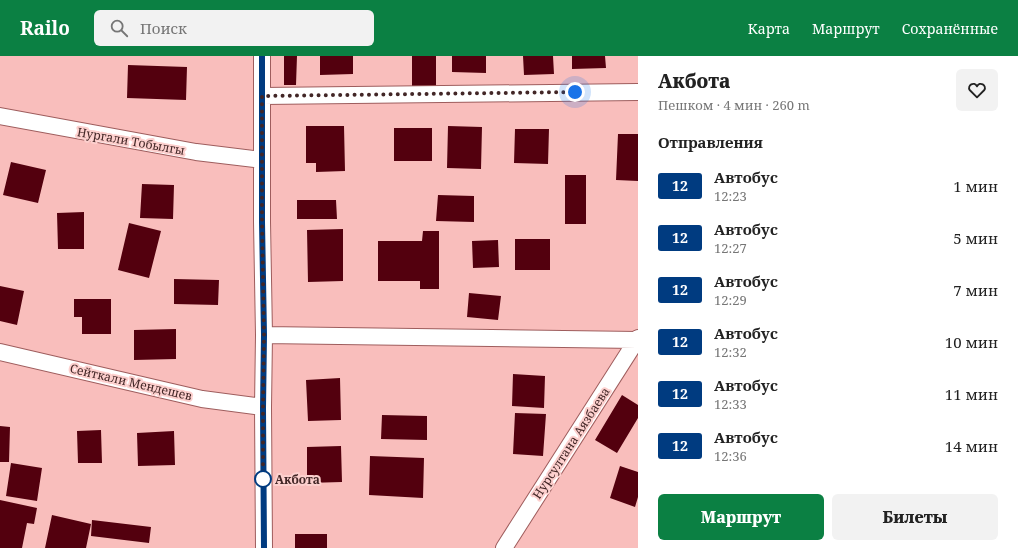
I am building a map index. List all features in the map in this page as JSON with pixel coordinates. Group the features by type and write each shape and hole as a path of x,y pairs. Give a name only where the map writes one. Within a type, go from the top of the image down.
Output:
{"street":[{"path":"262,56 264,548"},
{"path":"262,96 638,92"},
{"name":"Нургали Тобылгы","path":"0,116 196,152 262,160"},
{"path":"264,335 637,339"},
{"name":"Нурсултана Аязбаева","path":"504,548 637,339"},
{"name":"Сейткали Мендешев","path":"0,352 202,399 263,408"}],"building":[{"path":"284,56 297,56 296,85 284,85"},
{"path":"320,56 353,56 353,74 320,75"},
{"path":"412,56 436,56 436,87 412,87"},
{"path":"452,56 486,56 486,73 452,72"},
{"path":"523,56 553,56 554,74 524,75"},
{"path":"572,56 605,56 606,68 572,69"},
{"path":"128,65 187,67 186,100 127,98"},
{"path":"306,126 344,126 345,171 316,172 316,163 306,163"},
{"path":"448,126 482,127 481,169 447,168"},
{"path":"394,128 432,128 432,161 394,161"},
{"path":"515,129 549,129 548,164 514,163"},
{"path":"618,134 638,134 638,181 616,180"},
{"path":"11,162 46,170 38,203 3,195"},
{"path":"565,175 586,175 586,224 565,224"},
{"path":"142,184 174,185 173,219 140,218"},
{"path":"438,195 474,196 474,222 436,221"},
{"path":"297,200 336,200 337,219 297,219"},
{"path":"84,212 84,249 58,249 57,213"},
{"path":"129,223 161,231 149,278 118,270"},
{"path":"343,229 343,281 308,282 307,230"},
{"path":"423,231 439,231 439,289 420,289 420,281 378,281 378,241 422,241"},
{"path":"515,239 550,239 550,270 515,270"},
{"path":"498,240 499,267 473,268 472,241"},
{"path":"174,279 219,280 218,305 174,304"},
{"path":"0,286 24,291 17,325 0,321"},
{"path":"469,293 501,296 498,320 467,317"},
{"path":"74,299 111,299 111,334 82,334 82,317 74,317"},
{"path":"176,329 176,359 134,360 134,330"},
{"path":"513,374 545,376 544,408 512,406"},
{"path":"340,378 341,420 308,421 306,380"},
{"path":"622,395 638,405 638,418 617,453 595,440"},
{"path":"515,413 546,414 543,456 513,454"},
{"path":"382,415 427,416 427,440 381,439"},
{"path":"0,426 10,427 9,462 0,462"},
{"path":"101,430 102,463 78,463 77,431"},
{"path":"174,431 175,465 138,466 137,433"},
{"path":"341,446 342,482 307,483 307,447"},
{"path":"370,456 424,458 423,498 369,495"},
{"path":"11,463 42,468 37,501 6,496"},
{"path":"620,466 638,472 638,497 635,507 610,498"},
{"path":"0,500 37,508 34,524 27,523 22,548 0,548"},
{"path":"52,515 91,524 86,548 45,548"},
{"path":"92,520 151,527 149,543 91,536"},
{"path":"295,534 327,534 327,548 295,548"}],"bus line":[{"name":"12","path":"262,56 264,548"}],"place":[{"name":"Акбота","path":"263,479"}],"route":[{"path":"263,479 263,486 264,335 262,96 575,92"}]}
